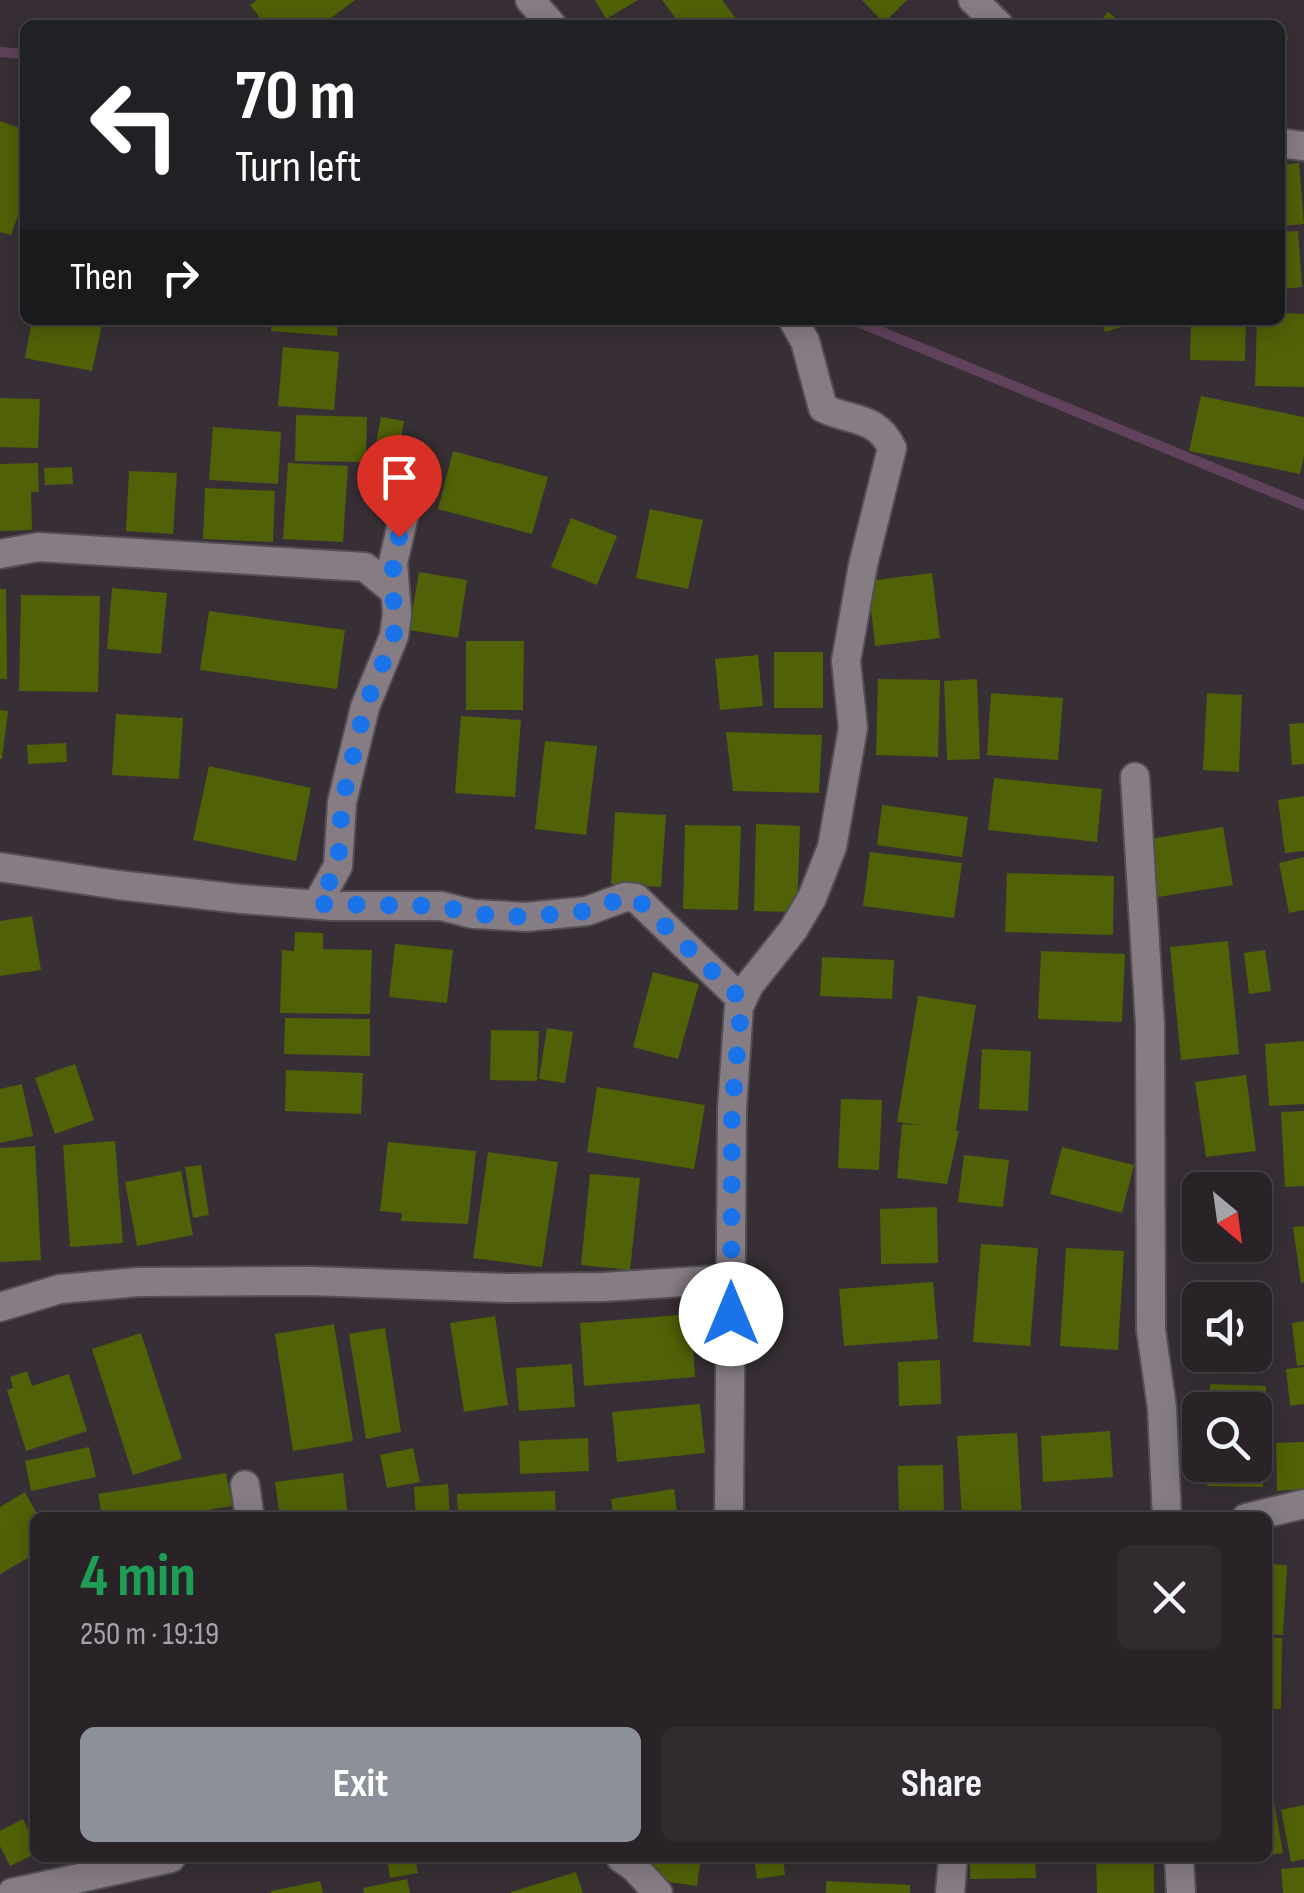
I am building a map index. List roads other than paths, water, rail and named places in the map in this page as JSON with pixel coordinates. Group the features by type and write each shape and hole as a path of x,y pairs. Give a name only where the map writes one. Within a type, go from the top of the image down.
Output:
{"street":[{"path":"530,0 548,20"},
{"path":"973,0 994,20"},
{"path":"729,1512 732,1109 742,1000 812,898 832,848 853,728 846,661 863,566 892,448 884,431 823,408 805,341 795,325"},
{"path":"317,904 338,866 342,802 365,707 394,636 393,563 411,484"},
{"path":"0,554 38,547 365,567 394,590"},
{"path":"1134,777 1150,1026 1150,1330 1162,1408 1167,1512"},
{"path":"0,867 118,885 317,904 441,906 473,914 526,917 588,911 626,897 636,898 742,1000"},
{"path":"0,1307 60,1289 138,1282 310,1281 525,1288 731,1279"},
{"path":"245,1486 249,1512"},
{"path":"1271,1512 1304,1504"},
{"path":"12,1893 153,1862"},
{"path":"627,1862 658,1893"},
{"path":"950,1893 952,1862"},
{"path":"1179,1862 1181,1893"}],"waterway":[{"path":"0,52 20,54"},
{"path":"865,325 1304,505"}]}
